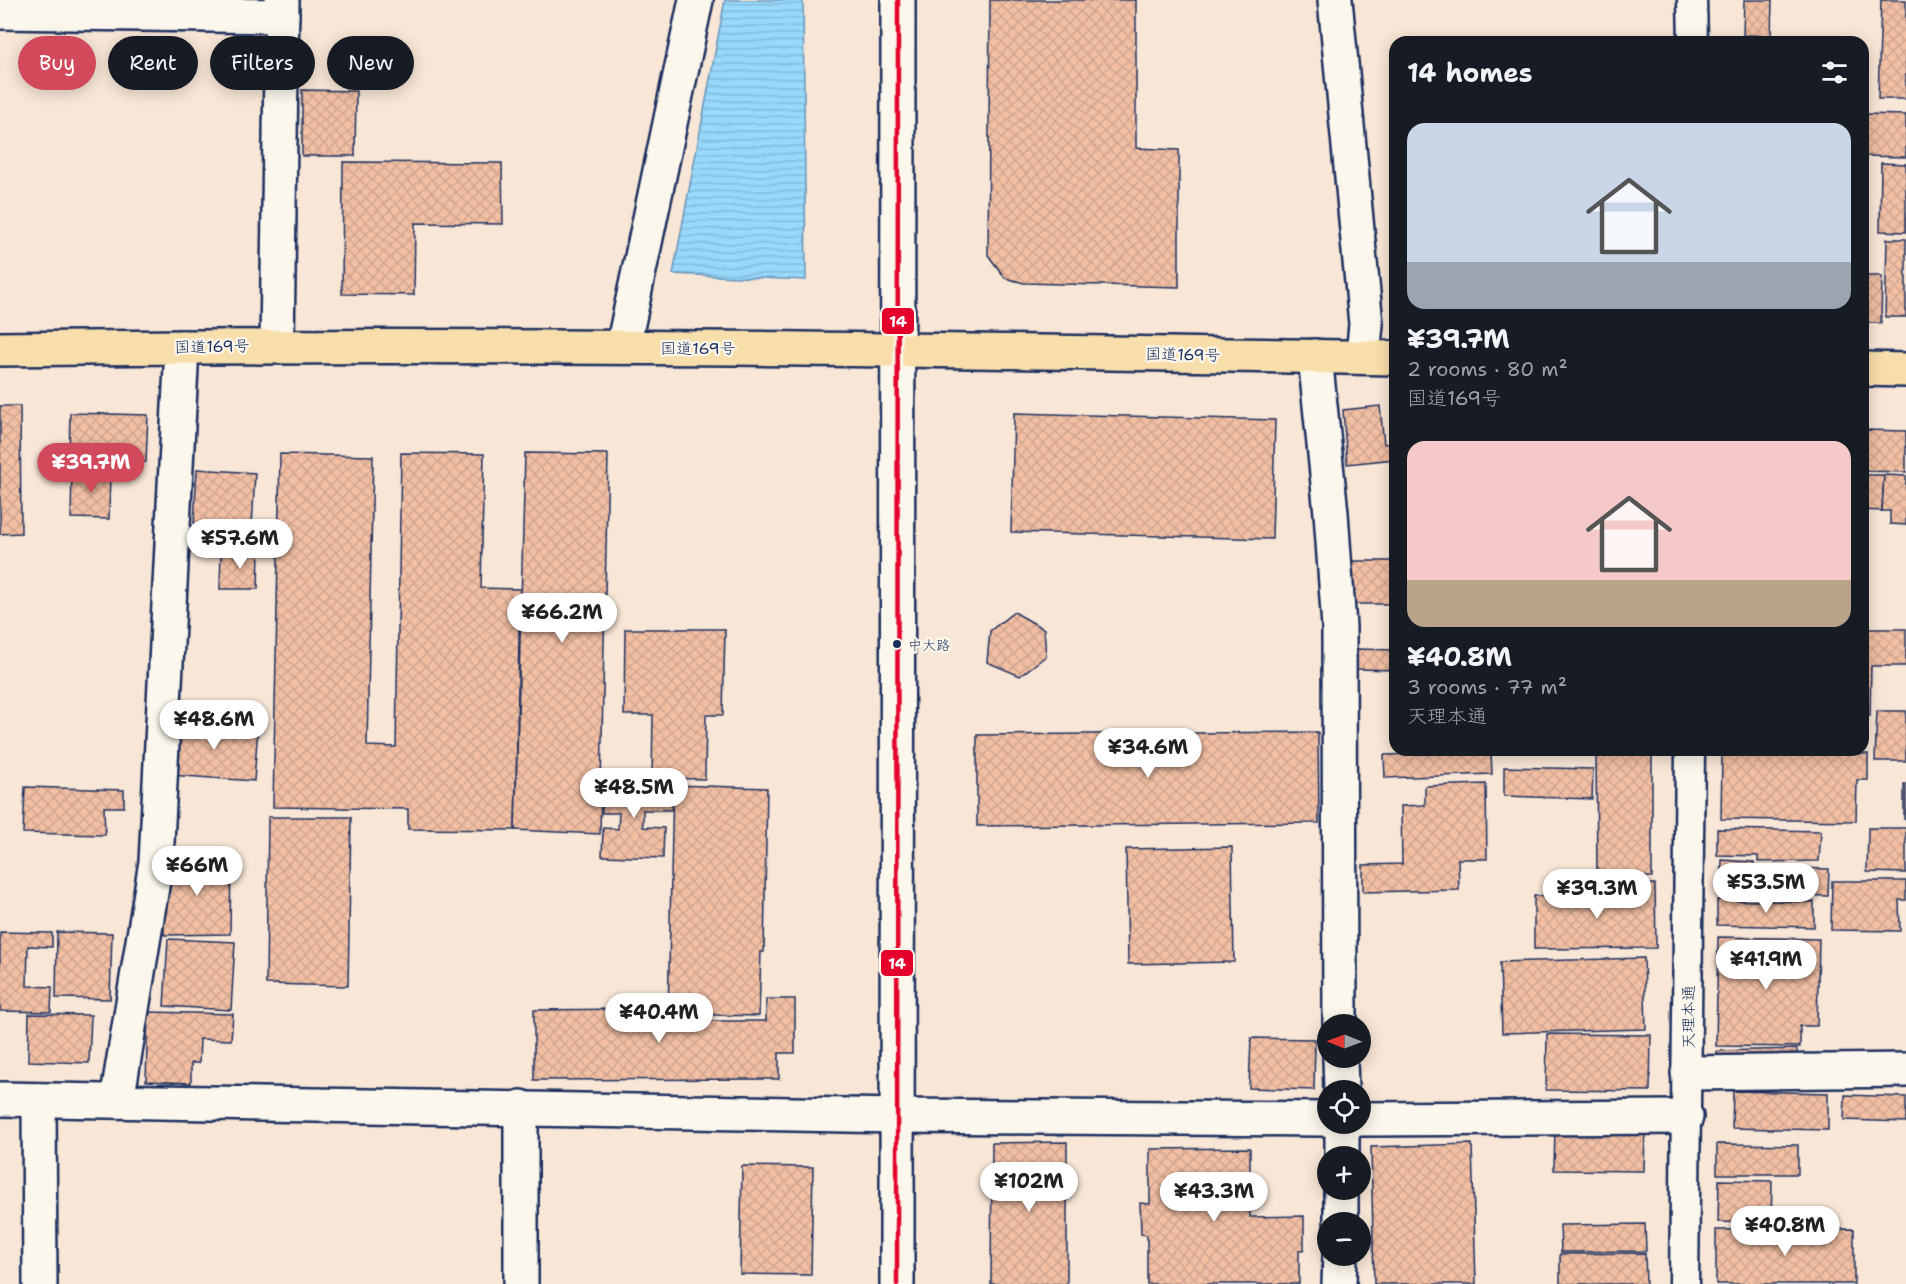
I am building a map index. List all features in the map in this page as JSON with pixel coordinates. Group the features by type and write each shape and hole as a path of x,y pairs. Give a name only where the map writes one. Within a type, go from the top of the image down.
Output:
{"highway":[{"name":"国道169号","path":"0,349 277,345 623,347 897,349 1389,358"},
{"path":"1869,369 1906,370"}],"street":[{"path":"623,347 696,0"},
{"path":"897,1284 898,0"},
{"path":"1335,0 1366,324 1363,357"},
{"path":"1692,0 1693,36"},
{"path":"0,12 282,8 277,345"},
{"path":"117,1101 156,862 182,347"},
{"path":"1315,356 1331,513 1339,627 1340,1014"},
{"name":"天理本通","path":"1684,1284 1690,756"},
{"path":"1688,1073 1906,1070"},
{"path":"0,1099 521,1107 897,1116 1317,1119"},
{"path":"39,1100 40,1284"},
{"path":"521,1107 521,1284"},
{"path":"1371,1119 1686,1116"},
{"path":"1340,1266 1340,1284"}],"water":[{"path":"725,0 803,0 806,280 673,274"}],"building":[{"path":"990,0 1136,0 1136,148 1179,150 1179,287 1024,283 1005,278 988,255"},
{"path":"1744,0 1772,0 1771,36 1743,35"},
{"path":"1881,0 1906,0 1906,99 1878,99"},
{"path":"302,90 356,91 355,156 302,156"},
{"path":"1869,114 1906,115 1906,157 1869,156"},
{"path":"343,162 502,163 503,224 415,223 414,295 342,294"},
{"path":"1881,163 1906,164 1906,232 1880,231"},
{"path":"1887,239 1906,239 1906,317 1885,317"},
{"path":"1869,276 1882,276 1881,323 1869,323"},
{"path":"0,406 20,406 21,533 0,534"},
{"path":"1380,406 1384,444 1389,444 1389,460 1347,464 1343,410"},
{"path":"70,413 148,415 146,462 69,460"},
{"path":"1014,413 1275,420 1272,539 1011,532"},
{"path":"1869,430 1906,431 1906,472 1869,471"},
{"path":"401,453 484,454 481,588 520,589 515,830 408,829 408,809 273,807 280,454 373,456 367,746 396,747"},
{"path":"525,453 608,454 600,834 515,830"},
{"path":"197,469 255,473 252,527 194,523"},
{"path":"72,470 110,471 109,519 71,518"},
{"path":"1869,475 1884,475 1882,511 1869,510"},
{"path":"1884,475 1906,476 1906,525 1890,524 1890,511 1882,511"},
{"path":"221,551 259,551 258,589 220,589"},
{"path":"1346,561 1389,561 1389,604 1346,604"},
{"path":"1014,612 1044,629 1046,656 1020,676 987,662 990,631"},
{"path":"625,629 725,629 723,715 706,715 705,779 652,778 653,715 624,715"},
{"path":"1869,629 1906,629 1906,666 1871,666 1870,716"},
{"path":"1357,649 1389,650 1389,670 1357,669"},
{"path":"1877,711 1906,711 1906,761 1875,761"},
{"path":"174,721 258,727 254,781 170,775"},
{"path":"1318,732 1319,823 977,826 977,735"},
{"path":"1384,755 1491,756 1492,774 1385,778"},
{"path":"1596,756 1652,756 1652,877 1597,877"},
{"path":"1722,756 1868,756 1868,780 1857,780 1856,821 1721,819"},
{"path":"1504,767 1593,769 1592,799 1504,796"},
{"path":"603,782 672,784 672,810 643,810 643,827 664,828 663,858 602,856 603,828 618,829 619,813 602,813"},
{"path":"1486,784 1487,859 1458,859 1459,890 1363,892 1363,865 1402,864 1401,806 1425,805 1425,786"},
{"path":"1904,784 1906,784 1906,820 1904,819"},
{"path":"673,785 767,788 764,952 761,952 759,1016 668,1014"},
{"path":"25,787 124,790 124,807 104,807 105,835 23,833"},
{"path":"268,817 351,817 348,986 266,984"},
{"path":"1868,828 1906,828 1906,873 1867,872"},
{"path":"1717,829 1821,831 1819,861 1758,862 1758,856 1717,855"},
{"path":"1232,847 1234,962 1128,964 1126,849"},
{"path":"170,860 231,860 230,934 164,935 164,875"},
{"path":"1722,860 1754,862 1754,867 1829,869 1828,896 1721,893"},
{"path":"1832,881 1906,881 1906,900 1899,900 1900,931 1831,930"},
{"path":"1655,884 1656,948 1534,949 1534,896 1616,894 1615,885"},
{"path":"1717,900 1814,902 1814,927 1717,925"},
{"path":"0,932 52,933 52,947 28,946 27,986 52,987 51,1012 0,1011"},
{"path":"57,932 112,933 110,999 56,998"},
{"path":"1718,937 1819,939 1817,1026 1800,1026 1800,1047 1716,1046"},
{"path":"168,939 235,942 231,1010 164,1006"},
{"path":"1644,958 1646,1029 1502,1033 1500,962"},
{"path":"766,999 795,999 795,1053 779,1053 779,1079 534,1080 534,1010 627,1009 628,1000 664,1000 663,1021 766,1021"},
{"path":"148,1012 233,1014 231,1040 200,1039 199,1063 191,1063 191,1083 146,1081"},
{"path":"29,1014 91,1015 89,1063 28,1061"},
{"path":"1547,1034 1651,1035 1650,1091 1546,1090"},
{"path":"1251,1038 1315,1039 1314,1090 1249,1088"},
{"path":"1797,1049 1797,1067 1718,1068 1717,1051"},
{"path":"1733,1091 1828,1093 1828,1130 1732,1128"},
{"path":"1845,1095 1906,1097 1906,1122 1844,1120"},
{"path":"1555,1129 1645,1131 1644,1171 1554,1170"},
{"path":"1067,1142 1067,1284 991,1284 992,1143"},
{"path":"1472,1144 1476,1284 1374,1284 1371,1147"},
{"path":"1717,1144 1798,1145 1798,1174 1717,1174"},
{"path":"1250,1148 1250,1217 1304,1216 1304,1250 1299,1250 1299,1284 1147,1284 1147,1235 1141,1234 1140,1203 1150,1204 1150,1149"},
{"path":"742,1166 813,1167 811,1275 740,1274"},
{"path":"1719,1180 1772,1181 1771,1223 1718,1222"},
{"path":"1645,1224 1646,1251 1561,1252 1560,1225"},
{"path":"1854,1229 1854,1284 1716,1284 1716,1230"},
{"path":"1645,1253 1646,1284 1560,1284 1560,1254"}],"transit line":[{"name":"14","path":"897,1284 898,0"}],"place":[{"name":"中大路","path":"897,644"}]}
